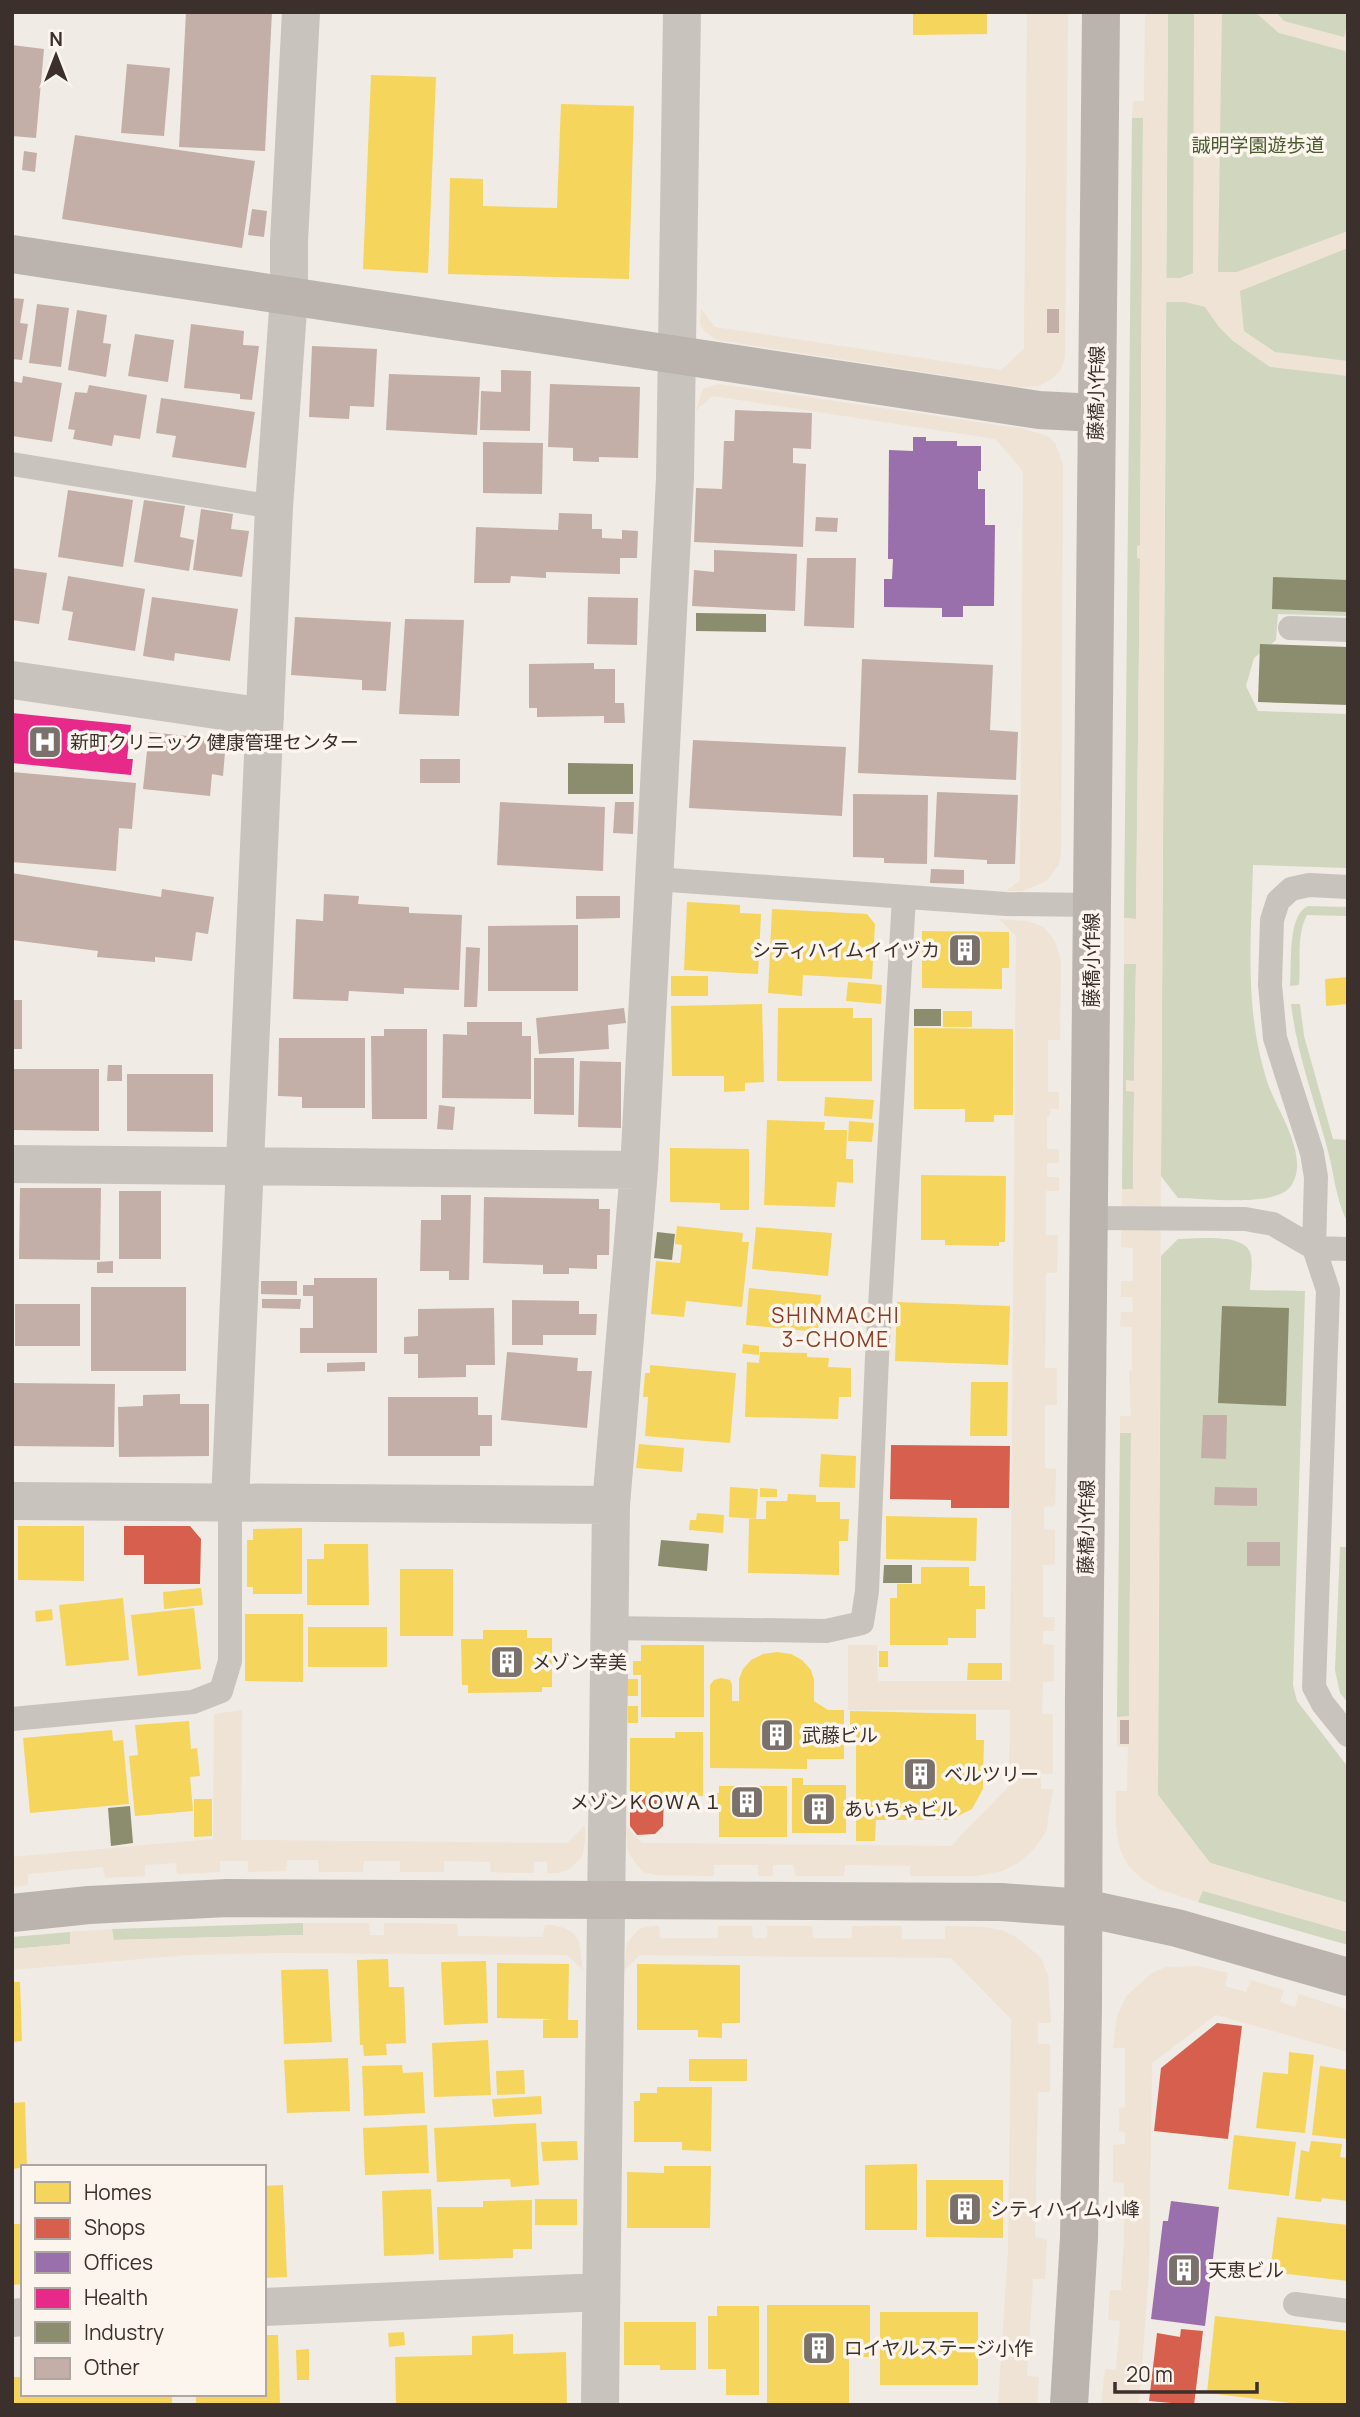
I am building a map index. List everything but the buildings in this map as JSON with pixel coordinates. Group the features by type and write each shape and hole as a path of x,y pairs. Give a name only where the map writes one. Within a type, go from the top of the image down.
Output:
{"street":[{"path":"230,1502 274,508 289,296 289,241 301,12"},
{"path":"600,2405 604,1899 611,1504 639,1170 675,478 682,12"},
{"name":"藤橋小作線","path":"1069,2405 1081,2184 1101,12"},
{"path":"12,254 1039,410 1096,413"},
{"path":"12,680 265,717"},
{"path":"12,1164 639,1170"},
{"path":"12,1501 611,1504"},
{"path":"12,1913 89,1905 227,1898 1001,1902 1084,1908 1177,1928 1348,1977"},
{"path":"266,2306 601,2292"}],"lane":[{"path":"12,464 274,508"},
{"path":"1290,628 1348,630"},
{"path":"655,879 904,898 1006,904 1092,905"},
{"path":"1348,887 1309,886 1291,889 1278,901 1272,920 1270,985 1275,1038 1312,1153 1316,1177 1314,1248 1328,1290 1314,1687 1323,1704 1348,1735"},
{"path":"608,1628 826,1631 862,1623 867,1591 877,1357 904,898"},
{"path":"1089,1218 1245,1219 1273,1224 1314,1248 1348,1249"},
{"path":"12,1719 193,1702 220,1691 230,1661 230,1502"},
{"path":"1295,2304 1348,2311"}],"green space":[{"name":"誠明学園遊歩道","path":"1168,12 1348,12 1348,616 1278,614 1276,640 1254,658 1246,686 1258,711 1348,714 1348,868 1253,865 1250,947 1255,1027 1267,1081 1290,1133 1297,1161 1291,1186 1283,1193 1255,1199 1178,1198 1161,1176"},
{"path":"1132,118 1143,118 1140,546 1137,546 1140,558 1136,919 1124,918"},
{"path":"1308,906 1348,907 1348,916 1307,915 1300,940 1299,985 1290,986 1294,930 1301,911"},
{"path":"1124,964 1136,964 1134,1081 1126,1081 1134,1091 1133,1190 1122,1189"},
{"path":"1291,1004 1300,1004 1304,1036 1333,1139 1348,1140 1348,1223 1338,1197 1302,1060"},
{"path":"1220,1238 1240,1243 1251,1255 1250,1290 1305,1291 1293,1685 1297,1701 1348,1767 1348,1903 1210,1863 1158,1795 1161,1256 1178,1239"},
{"path":"1120,1433 1131,1433 1129,1717 1117,1717"},
{"path":"1340,1547 1348,1547 1348,1703 1340,1693 1335,1670"},
{"path":"1202,1890 1348,1932 1348,1945 1198,1902"},
{"path":"303,1923 303,1935 113,1940 112,1929"},
{"path":"70,1932 71,1944 12,1949 12,1937"}],"shaded area":[{"path":"1027,12 1068,12 1065,357 1061,370 1053,378 1039,386 1020,387 717,340 704,331 700,323 701,309 715,327 1001,370 1024,349"},
{"path":"1145,12 1168,12 1166,278 1180,278 1193,273 1194,12 1222,12 1218,272 1237,272 1348,231 1348,248 1240,291 1244,331 1275,352 1348,361 1348,376 1270,367 1233,341 1205,307 1185,302 1166,302 1158,1795 1210,1863 1348,1903 1348,1932 1203,1891 1198,1902 1161,1890 1142,1879 1128,1865 1119,1847 1116,1825 1116,1791 1127,1791 1128,1747 1117,1746 1117,1717 1129,1716 1131,1433 1120,1433 1120,1416 1131,1416 1129,1371 1132,1370 1132,1327 1120,1326 1121,1312 1133,1312 1132,1297 1121,1297 1121,1281 1133,1281 1133,1248 1121,1247 1122,1189 1133,1189 1134,1092 1126,1091 1126,1080 1134,1081 1136,964 1124,964 1124,918 1136,919 1140,559 1137,558 1137,546 1140,545 1143,118 1132,118 1133,101 1144,101"},
{"path":"1255,12 1276,12 1284,21 1344,37 1348,21 1348,59 1345,51 1279,33"},
{"path":"719,384 1025,429 1047,436 1055,443 1063,464 1061,854 1059,864 1047,881 1023,891 1006,891 1020,880 1023,471 995,439 713,396 696,410 703,389"},
{"path":"999,919 1027,921 1043,927 1055,941 1061,961 1060,1040 1048,1040 1048,1092 1059,1092 1059,1109 1050,1109 1050,1116 1047,1116 1047,1149 1059,1149 1059,1163 1047,1163 1047,1177 1059,1177 1059,1191 1046,1191 1046,1235 1058,1235 1057,1273 1046,1273 1045,1368 1057,1368 1057,1405 1045,1405 1045,1468 1056,1469 1055,1506 1044,1507 1044,1529 1055,1530 1055,1564 1043,1565 1043,1617 1055,1617 1054,1631 1043,1631 1043,1644 1054,1645 1054,1681 1043,1682 1042,1714 1053,1714 1053,1774 1041,1774 1041,1789 1053,1789 1046,1832 1034,1849 1018,1863 1002,1871 977,1876 910,1876 910,1866 845,1865 844,1876 795,1876 794,1865 773,1865 773,1876 758,1876 758,1865 714,1865 714,1876 656,1875 643,1872 627,1848 626,1826 642,1843 951,1846 1009,1786 1010,1710 848,1710 848,1645 877,1645 878,1681 1010,1681 1016,936"},
{"path":"242,1710 241,1840 567,1843 585,1825 582,1857 568,1870 557,1873 547,1873 547,1862 534,1862 534,1873 491,1872 490,1862 444,1861 444,1872 400,1872 400,1861 364,1861 363,1872 319,1872 318,1860 287,1860 286,1871 248,1872 248,1861 220,1861 220,1872 177,1874 176,1863 145,1865 145,1876 105,1878 103,1867 28,1874 28,1885 12,1887 12,1857 213,1839 214,1714"},
{"path":"303,1923 369,1923 370,1935 384,1935 384,1923 457,1924 458,1936 543,1937 545,1925 553,1925 573,1933 579,1942 583,1970 567,1955 277,1953 187,1955 12,1970 12,1949 70,1944 70,1932 112,1929 114,1940 303,1935"},
{"path":"659,1926 660,1938 718,1938 718,1926 752,1926 753,1938 767,1938 767,1926 812,1926 813,1938 852,1938 852,1926 902,1926 902,1939 945,1939 945,1926 983,1927 1001,1930 1016,1937 1041,1958 1048,1976 1051,2023 1038,2023 1038,2044 1050,2044 1050,2092 1038,2092 1035,2237 1047,2239 1045,2279 1033,2279 1027,2376 1039,2377 1037,2405 998,2405 1008,2251 1011,2019 951,1958 640,1955 624,1970 627,1943 639,1929"},
{"path":"1197,1966 1228,1973 1225,1986 1246,1992 1251,1980 1284,1990 1280,2002 1295,2007 1299,1994 1348,2010 1348,2052 1216,2015 1152,2063 1149,2271 1139,2405 1101,2405 1105,2369 1116,2370 1120,2321 1108,2320 1110,2290 1121,2290 1124,2237 1124,2183 1113,2182 1113,2145 1125,2144 1125,2132 1119,2131 1119,2108 1125,2107 1125,2048 1113,2048 1117,2016 1126,1996 1152,1973 1166,1967"}],"place":[{"name":"新町クリニック 健康管理センター","path":"45,742"},
{"name":"シティハイムイイヅカ","path":"965,950"},
{"name":"メゾン幸美","path":"507,1662"},
{"name":"武藤ビル","path":"777,1735"},
{"name":"ベルツリー","path":"920,1774"},
{"name":"メゾンＫＯＷＡ１","path":"747,1802"},
{"name":"あいちゃビル","path":"819,1809"},
{"name":"シティハイム小峰","path":"965,2209"},
{"name":"天恵ビル","path":"1184,2270"},
{"name":"ロイヤルステージ小作","path":"819,2348"}],"district":[{"name":"SHINMACHI 3-CHOME","path":"836,1328"}]}
